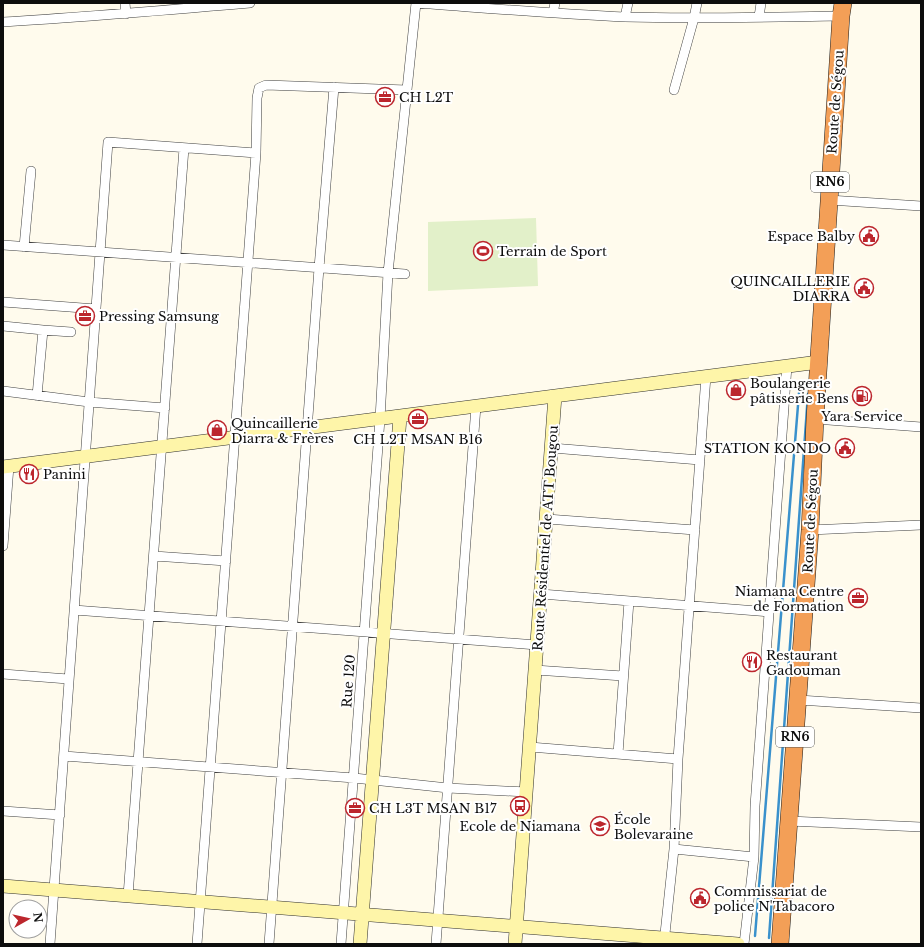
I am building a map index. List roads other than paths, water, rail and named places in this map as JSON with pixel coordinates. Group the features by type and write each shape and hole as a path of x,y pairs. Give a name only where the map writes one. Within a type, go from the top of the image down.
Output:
{"highway":[{"name":"Route de Ségou","path":"780,944 799,700 810,530 818,362 842,10"}],"street":[{"path":"126,3 126,14"},
{"path":"3,22 126,14 188,7 250,3"},
{"path":"416,3 625,17 759,17 842,10"},
{"name":"Rue 120","path":"341,944 380,419 388,273 416,3"},
{"path":"553,13 555,3"},
{"path":"625,17 628,3"},
{"path":"674,90 697,3"},
{"path":"759,17 761,3"},
{"path":"197,944 256,154 257,98 259,88 266,85 407,90"},
{"path":"269,944 319,268 334,87"},
{"path":"50,944 108,142 256,154"},
{"path":"128,896 184,148"},
{"path":"24,247 31,171"},
{"path":"829,200 921,206"},
{"path":"3,245 405,274"},
{"path":"3,302 96,310"},
{"path":"3,326 71,332"},
{"path":"37,396 43,330"},
{"path":"3,546 6,466 235,438 818,362"},
{"path":"744,944 754,857 755,806 787,366"},
{"path":"664,941 674,849 678,758 706,376"},
{"path":"3,391 89,402 164,408"},
{"name":"Route Résidentiel de ATT Bougou","path":"515,944 555,396"},
{"path":"436,944 476,406"},
{"path":"360,944 400,416"},
{"path":"815,419 921,427"},
{"path":"552,448 700,460"},
{"path":"546,519 695,530"},
{"path":"810,530 921,525"},
{"path":"154,556 226,561"},
{"path":"541,594 769,612"},
{"path":"618,754 629,601"},
{"path":"74,610 537,645"},
{"path":"535,670 623,676"},
{"path":"3,674 68,679"},
{"path":"799,700 921,708"},
{"path":"530,747 678,758"},
{"path":"64,756 354,778 448,788 526,792"},
{"path":"3,811 60,815"},
{"path":"789,821 921,826"},
{"path":"674,849 754,857"},
{"path":"3,886 516,926 664,941 738,944"}],"waterway":[{"path":"755,936 799,393"},
{"path":"769,938 808,394"}],"place":[{"name":"CH L2T","path":"385,97"},
{"name":"Espace Balby","path":"869,236"},
{"name":"Terrain de Sport","path":"483,251"},
{"name":"QUINCAILLERIE DIARRA","path":"864,288"},
{"name":"Pressing Samsung","path":"85,316"},
{"name":"Boulangerie pâtisserie Bens","path":"736,390"},
{"name":"Yara Service","path":"862,396"},
{"name":"CH L2T MSAN B16","path":"418,419"},
{"name":"Quincaillerie Diarra & Frères","path":"217,430"},
{"name":"STATION KONDO","path":"845,448"},
{"name":"Panini","path":"29,474"},
{"name":"Niamana Centre de Formation","path":"858,598"},
{"name":"Restaurant Gadouman","path":"752,662"},
{"name":"Ecole de Niamana","path":"520,806"},
{"name":"CH L3T MSAN B17","path":"355,808"},
{"name":"École Bolevaraine","path":"600,826"},
{"name":"Commissariat de police N'Tabacoro","path":"700,898"}]}
